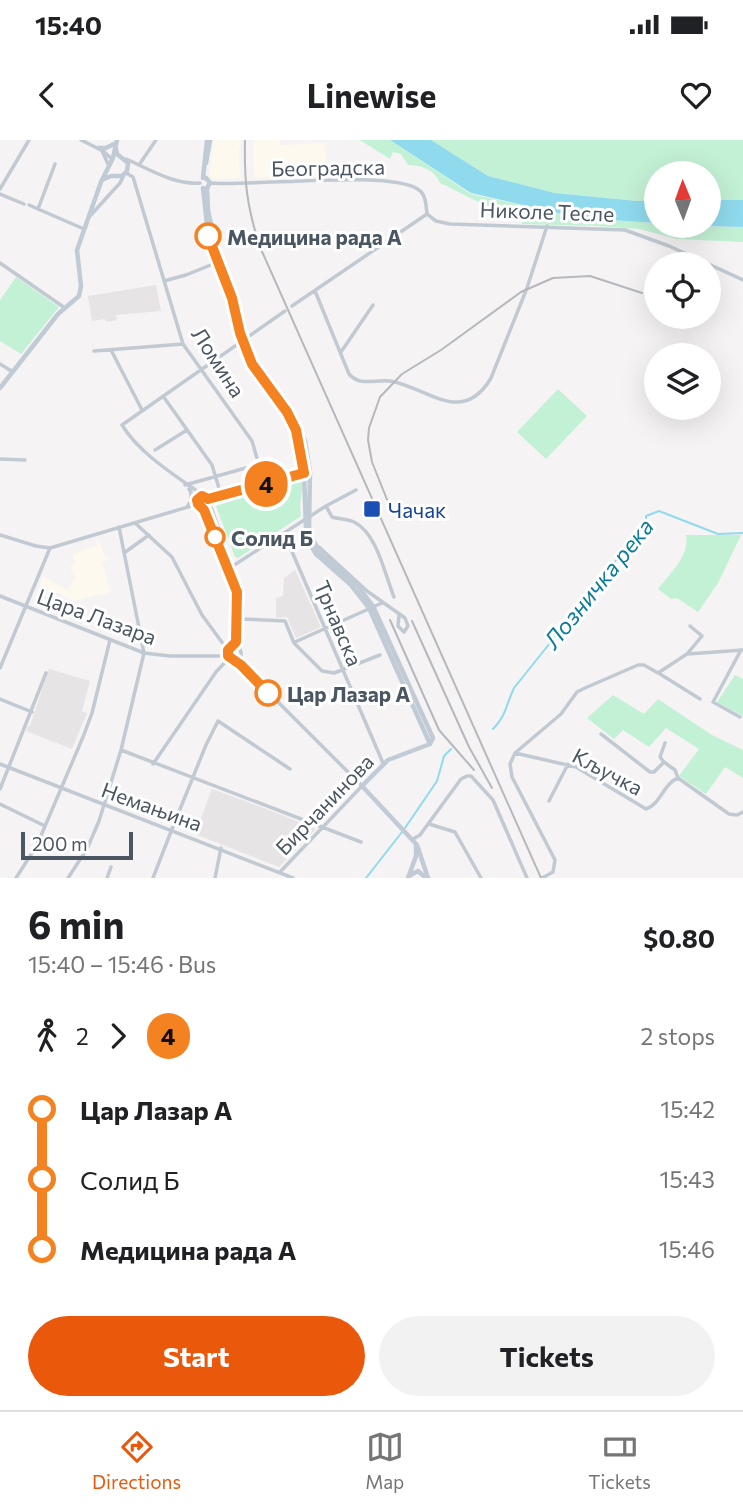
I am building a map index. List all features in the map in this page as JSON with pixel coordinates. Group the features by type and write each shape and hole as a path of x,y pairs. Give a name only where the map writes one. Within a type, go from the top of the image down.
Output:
{"main road":[{"path":"99,149 106,148 117,140 116,152 128,163 126,172 107,177 101,182"},
{"path":"208,140 205,183 212,232 244,339 257,372 293,423 300,444 307,472 310,544 316,554 352,585 371,607"},
{"path":"114,143 110,173 115,176"},
{"path":"0,388 65,308 76,301 80,291 76,254 84,229 110,162 122,158"},
{"path":"220,261 236,296 244,339"},
{"name":"Бирчанинова","path":"362,786 383,763 430,744 371,607"},
{"path":"362,786 419,848 427,878"},
{"path":"408,877 416,856 414,841"},
{"path":"408,877 418,871 427,878"}],"street":[{"path":"0,189 29,140"},
{"path":"80,140 99,149 110,162"},
{"path":"88,217 120,183 126,172 139,165 156,140"},
{"path":"122,158 181,181 205,183"},
{"path":"38,209 55,164"},
{"name":"Ломина","path":"126,172 133,177 183,344 252,441 261,472"},
{"name":"Београдска","path":"205,183 384,180 420,190 425,196 427,214"},
{"path":"0,194 84,229"},
{"path":"292,306 427,214"},
{"name":"Николе Тесле","path":"427,214 436,221 450,224 625,230 669,246 743,280"},
{"path":"315,291 349,374 357,382 390,381 445,402 464,402 484,390 491,378 527,288 547,226"},
{"path":"164,281 220,261"},
{"path":"0,263 65,308"},
{"path":"341,352 373,305"},
{"path":"241,665 242,595 234,566 207,500 147,452 122,425 285,311"},
{"path":"244,330 253,334"},
{"path":"94,351 183,344"},
{"path":"111,350 143,411"},
{"path":"0,364 13,372"},
{"path":"163,397 207,457 221,495"},
{"path":"155,450 187,430"},
{"path":"0,459 25,460"},
{"path":"186,485 260,464"},
{"path":"253,487 261,472 267,478 279,480"},
{"path":"0,535 50,548 187,508 214,497 307,472"},
{"path":"186,485 199,504 228,569 238,602 236,642 231,647 230,658"},
{"path":"187,508 191,498 190,490"},
{"path":"228,569 326,506 356,491"},
{"path":"211,510 214,497"},
{"path":"199,504 207,500"},
{"path":"326,506 332,517 353,522 366,533 377,552 394,597"},
{"path":"308,517 313,537 321,550 399,615"},
{"path":"135,522 172,557 202,615 224,645 240,650"},
{"path":"68,878 93,837 104,805 121,750 144,653 119,527"},
{"name":"Трнавска","path":"284,533 383,763"},
{"path":"124,553 149,535"},
{"path":"0,668 2,656 50,548"},
{"name":"Цара Лазара","path":"0,596 144,653 230,658"},
{"path":"294,643 382,603"},
{"path":"243,619 285,621 294,643 322,671 329,673 380,655"},
{"path":"658,673 687,654 702,636 690,626"},
{"path":"16,878 45,826 92,713 110,640"},
{"path":"687,654 742,650"},
{"path":"740,718 713,702 742,650"},
{"path":"153,764 216,672 230,658 240,656"},
{"path":"230,658 241,665 362,786"},
{"path":"542,878 553,872 555,860 512,777 510,764 516,752 561,714 577,692 638,665 658,673 700,699"},
{"path":"0,789 46,673"},
{"path":"0,699 32,712"},
{"path":"153,878 218,721 290,769"},
{"path":"601,734 650,772 654,772 664,762"},
{"path":"665,743 660,755 664,762 675,770 678,778"},
{"path":"121,750 360,842"},
{"name":"Кључка","path":"516,752 568,764 648,809 671,782 678,778 729,814 737,815 743,812"},
{"name":"Немањина","path":"0,764 293,878"},
{"path":"549,801 568,764"},
{"path":"414,841 463,778 469,776 474,778 493,800 527,878"},
{"name":"Бирчанинова","path":"280,872 362,786"},
{"path":"0,804 45,826"},
{"path":"429,824 455,832 481,878"},
{"path":"419,848 421,835"},
{"path":"215,878 221,848"},
{"path":"107,878 111,867"}],"shaded area":[{"path":"214,140 241,140 240,178 213,179 209,174"},
{"path":"253,140 280,140 280,145 325,143 327,175 254,178"},
{"path":"156,285 161,311 116,315 117,320 106,322 105,319 92,321 88,296"},
{"path":"99,541 105,557 108,556 109,559 102,563 111,592 73,601 40,584 43,576 68,590 75,579 70,567 75,564 73,554 97,545 96,542"},
{"path":"295,570 321,627 296,638 287,617 276,618 276,598 283,596 284,578"},
{"path":"49,669 90,681 82,711 87,713 72,749 26,731"},
{"path":"212,789 316,829 279,867 195,834"}],"green space":[{"path":"360,140 390,140 471,194 558,213 644,222 644,230 522,224 521,214 499,210 440,183 427,169 408,165 401,154 393,152 390,159"},
{"path":"431,140 743,140 743,200 721,200 721,161 644,161 644,201 555,193 488,176"},
{"path":"721,227 743,227 743,242 673,238 721,238"},
{"path":"16,277 59,307 21,354 0,341 0,300"},
{"path":"558,389 587,416 546,459 517,432"},
{"path":"298,480 303,483 301,516 238,558 235,557 216,506"},
{"path":"686,535 741,535 718,583 698,612 677,598 671,599 658,589 682,557"},
{"path":"735,675 743,679 743,716 717,702"},
{"path":"613,695 644,714 658,699 712,735 743,750 743,778 725,767 706,794 679,776 699,749 666,728 649,747 623,730 614,739 587,718"}],"water":[{"path":"390,140 431,140 488,176 555,193 644,201 644,222 558,213 471,193"},
{"path":"721,200 743,200 743,227 721,226"}],"waterway":[{"name":"Лозничка река","path":"493,729 503,715 514,688 646,523 646,516 659,511 718,534 743,533"},
{"name":"Лозничка река","path":"405,828 437,781 444,756 451,749"},
{"name":"Лозничка река","path":"366,878 402,832"}],"railway":[{"path":"245,140 247,194 260,247 541,878"},
{"path":"388,502 372,462 369,428 380,397 402,374 441,350 521,292 553,278 590,276 642,293"},
{"path":"390,620 439,730 474,770"},
{"path":"412,621 469,747 492,788"}],"bus line":[{"name":"4","path":"208,236 232,298 240,333 252,364 293,423 303,462 304,473 208,499 202,496 197,500 203,507 237,592 236,642 228,650 228,656 241,665 268,693"}],"place":[{"name":"Медицина рада А","path":"208,236"},
{"name":"Чачак","path":"372,509"},
{"name":"Солид Б","path":"215,537"},
{"name":"Цар Лазар А","path":"268,693"}]}
